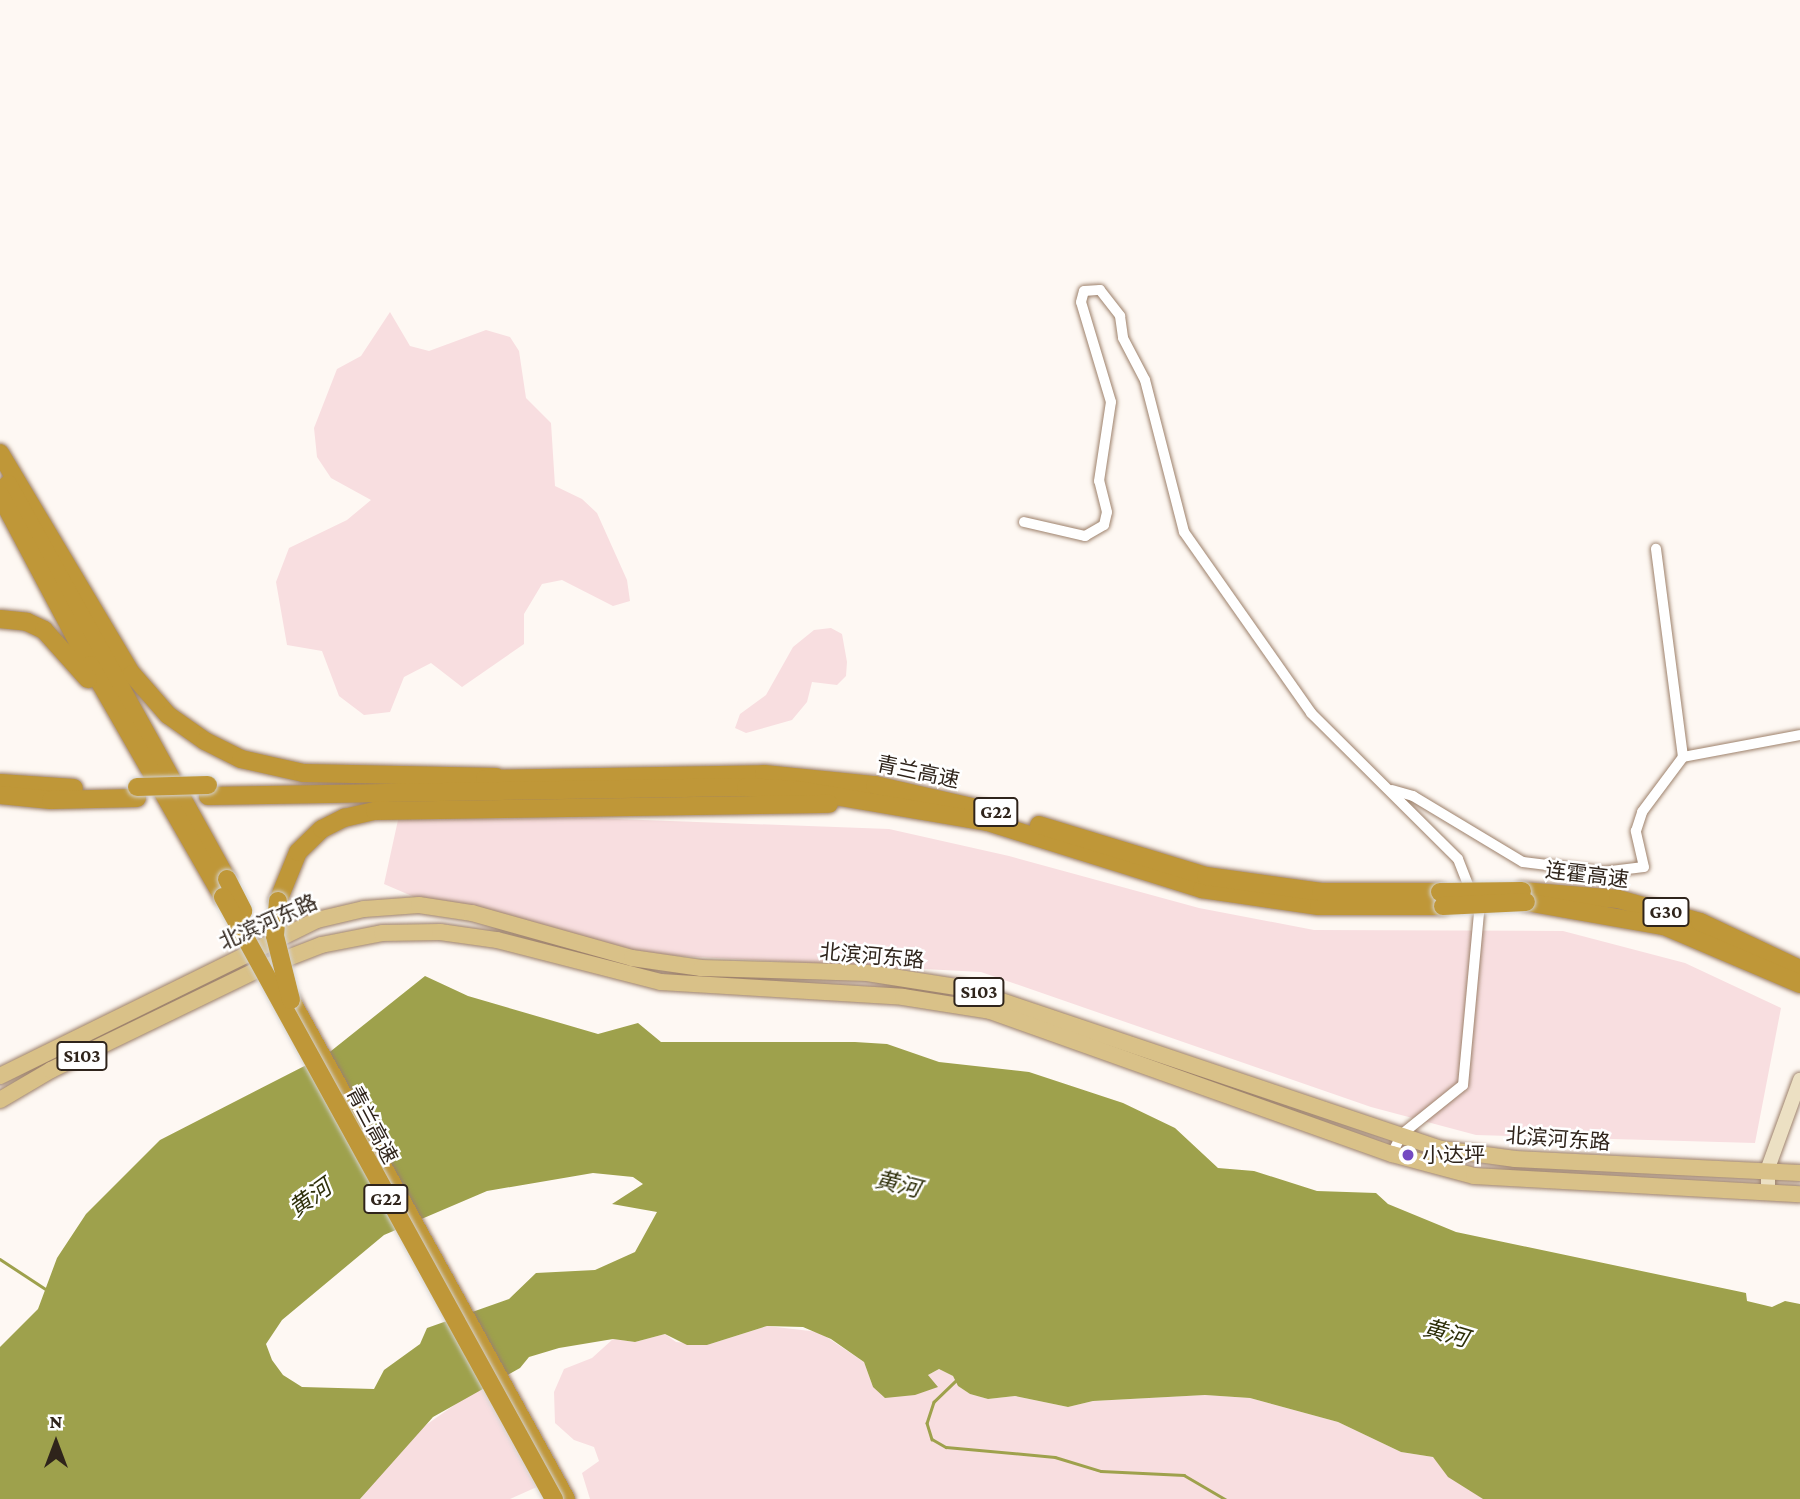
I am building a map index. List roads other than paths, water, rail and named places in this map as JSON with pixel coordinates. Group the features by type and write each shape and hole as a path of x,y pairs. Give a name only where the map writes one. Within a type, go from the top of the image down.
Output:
{"highway":[{"path":"0,453 132,674 168,715 205,741 241,759 303,773 545,778"},
{"path":"0,466 26,520 227,879 291,1000"},
{"path":"0,495 152,771"},
{"path":"0,618 27,622 56,640 152,771"},
{"name":"青兰高速","path":"152,771 554,1499"},
{"name":"青兰高速","path":"545,778 764,774 876,785 991,811 1206,876 1321,892 1441,899"},
{"path":"0,795 208,791 545,778"},
{"path":"0,783 137,793"},
{"path":"208,791 746,787 909,807"},
{"path":"291,1000 275,936 278,901 298,852 322,829 344,818 374,811 772,802 909,807"},
{"name":"青兰高速","path":"909,807 988,822 1202,889 1319,906 1441,899"},
{"name":"连霍高速","path":"1441,899 1524,896 1618,899 1688,919 1797,976"},
{"name":"青兰高速","path":"291,1000 566,1499"}],"main road":[{"name":"北滨河东路","path":"0,1076 317,920 364,909 419,905 472,913 578,946 646,960 701,968 867,973 963,988 1441,1149 1515,1159 1768,1168 1800,1173"},
{"name":"北滨河东路","path":"0,1100 51,1070 257,970 321,945 382,933 440,932 497,940 661,982 903,997 990,1011 1392,1154 1453,1171 1515,1181 1768,1189 1800,1194"}],"street":[{"path":"1024,522 1085,536 1104,524 1107,512 1099,481 1111,402 1081,302 1084,291 1100,290 1120,316 1124,338 1145,380 1184,532 1311,713 1458,859 1479,913 1480,935 1463,1085 1402,1134 1392,1154"},
{"path":"1656,549 1683,757"},
{"path":"1391,790 1437,809 1523,862 1603,872 1630,870 1644,867 1636,831 1642,812 1683,757 1800,735"},
{"path":"1768,1189 1768,1168 1800,1080"}],"water":[{"name":"黄河","path":"425,976 468,996 598,1034 638,1023 661,1042 887,1044 939,1062 1029,1072 1123,1103 1175,1128 1218,1168 1254,1171 1317,1191 1376,1193 1388,1204 1456,1232 1746,1293 1747,1301 1772,1307 1785,1301 1800,1304 1800,1499 1483,1499 1448,1477 1433,1457 1401,1452 1338,1422 1250,1398 1205,1395 1093,1401 1068,1407 1015,1396 988,1399 970,1394 958,1386 953,1376 939,1369 928,1375 938,1387 915,1395 885,1398 873,1387 864,1362 831,1339 803,1327 767,1326 707,1345 687,1345 665,1334 635,1342 613,1339 559,1348 529,1357 520,1368 433,1417 360,1499 0,1499 0,1347 38,1309 57,1258 86,1214 160,1140 326,1055","holes":["593,1173 633,1177 643,1184 612,1204 657,1212 635,1252 595,1270 536,1273 509,1299 427,1328 420,1344 384,1370 374,1389 302,1387 283,1375 272,1360 266,1344 282,1320 384,1235 487,1191"]}],"waterway":[{"path":"0,1259 47,1290"},
{"path":"958,1379 934,1402 927,1423 932,1439 946,1447 1055,1457 1101,1471 1184,1475 1225,1499"}],"place":[{"name":"小达坪","path":"1408,1155"}]}
